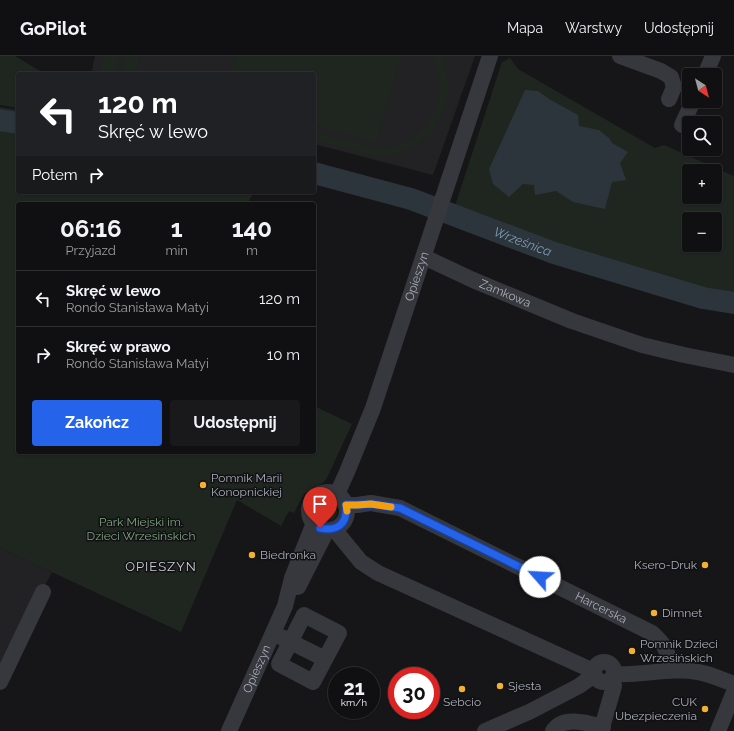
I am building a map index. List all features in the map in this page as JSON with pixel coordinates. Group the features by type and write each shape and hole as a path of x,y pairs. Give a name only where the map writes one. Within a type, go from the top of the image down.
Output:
{"street":[{"name":"Opieszyn","path":"342,499 348,472 373,408 490,56"},
{"path":"620,56 660,71 671,77 674,87 669,99"},
{"path":"708,68 713,56"},
{"name":"Zamkowa","path":"424,257 473,280 572,322 642,345 734,365"},
{"path":"325,527 341,525 347,512 342,499 330,492 322,493 316,496 311,502 309,509 310,517 325,527 361,562 378,573 589,669 594,673"},
{"name":"Harcerska","path":"342,499 357,505 371,504 400,508 652,633 664,645 672,670"},
{"name":"Opieszyn","path":"229,731 285,606 292,578 325,527"},
{"path":"0,682 43,592"},
{"path":"304,615 339,633 314,682 279,664 290,642 304,615"},
{"path":"273,632 325,659"},
{"path":"486,731 529,712 579,686 594,673 594,668 602,661 607,662 613,667 614,686 602,729 581,722 567,722 555,728 553,731"},
{"path":"613,676 672,670 687,670 700,672 734,684"},
{"path":"718,731 734,692"}],"shaded area":[{"path":"95,56 475,56 433,175 316,145 316,72 91,72"},
{"path":"525,90 538,91 549,99 578,115 579,126 599,130 609,138 612,143 628,152 620,163 626,180 612,182 605,209 573,202 556,191 535,195 534,185 523,184 509,197 493,184 489,169"},
{"path":"0,548 52,572 0,673"}],"green space":[{"path":"0,56 15,56 42,72 16,72 16,108 0,105"},
{"path":"104,56 120,56 116,72 100,72"},
{"path":"124,56 140,56 136,72 120,72"},
{"path":"236,56 401,56 376,143 316,126 316,72 232,72"},
{"path":"431,56 441,56 447,75 448,93 444,110 437,126 425,138 411,148 394,154 374,156 316,141 316,133 375,148 392,146 408,141 421,131 431,119 437,105 440,89 438,73"},
{"path":"510,58 518,69 655,148 664,145 682,153 682,156 689,156 707,164 682,164 682,204 722,204 722,171 734,176 734,297 705,292 453,212 502,62"},
{"name":"Park Miejski im. Dzieci Wrzesińskich","path":"0,107 16,110 16,194 253,194 248,202 16,202 16,454 316,454 316,407 352,424 326,480 313,490 304,494 294,513 289,511 281,526 237,500 181,632 0,548"},
{"path":"328,503 334,506 337,512 334,518 328,521 322,518 319,512 322,506"}],"waterway":[{"name":"Wrześnica","path":"0,120 16,123"},
{"name":"Wrześnica","path":"316,174 411,199 554,253 703,298 734,303"}],"slow traffic":[{"path":"347,511 346,505 371,504 391,507"}],"place":[{"name":"Pomnik Marii Konopnickiej","path":"203,485"},
{"name":"Biedronka","path":"252,555"},
{"name":"Ksero-Druk","path":"705,565"},
{"name":"Dimnet","path":"654,613"},
{"name":"Pomnik Dzieci Wrzesińskich","path":"632,651"},
{"name":"Sjesta","path":"500,686"},
{"name":"Sebcio","path":"462,689"},
{"name":"CUK Ubezpieczenia","path":"705,709"}],"district":[{"name":"OPIESZYN","path":"161,566"}],"route":[{"path":"320,528 327,530 334,529 341,525 347,512 346,505 371,504 400,508 540,577"}]}
